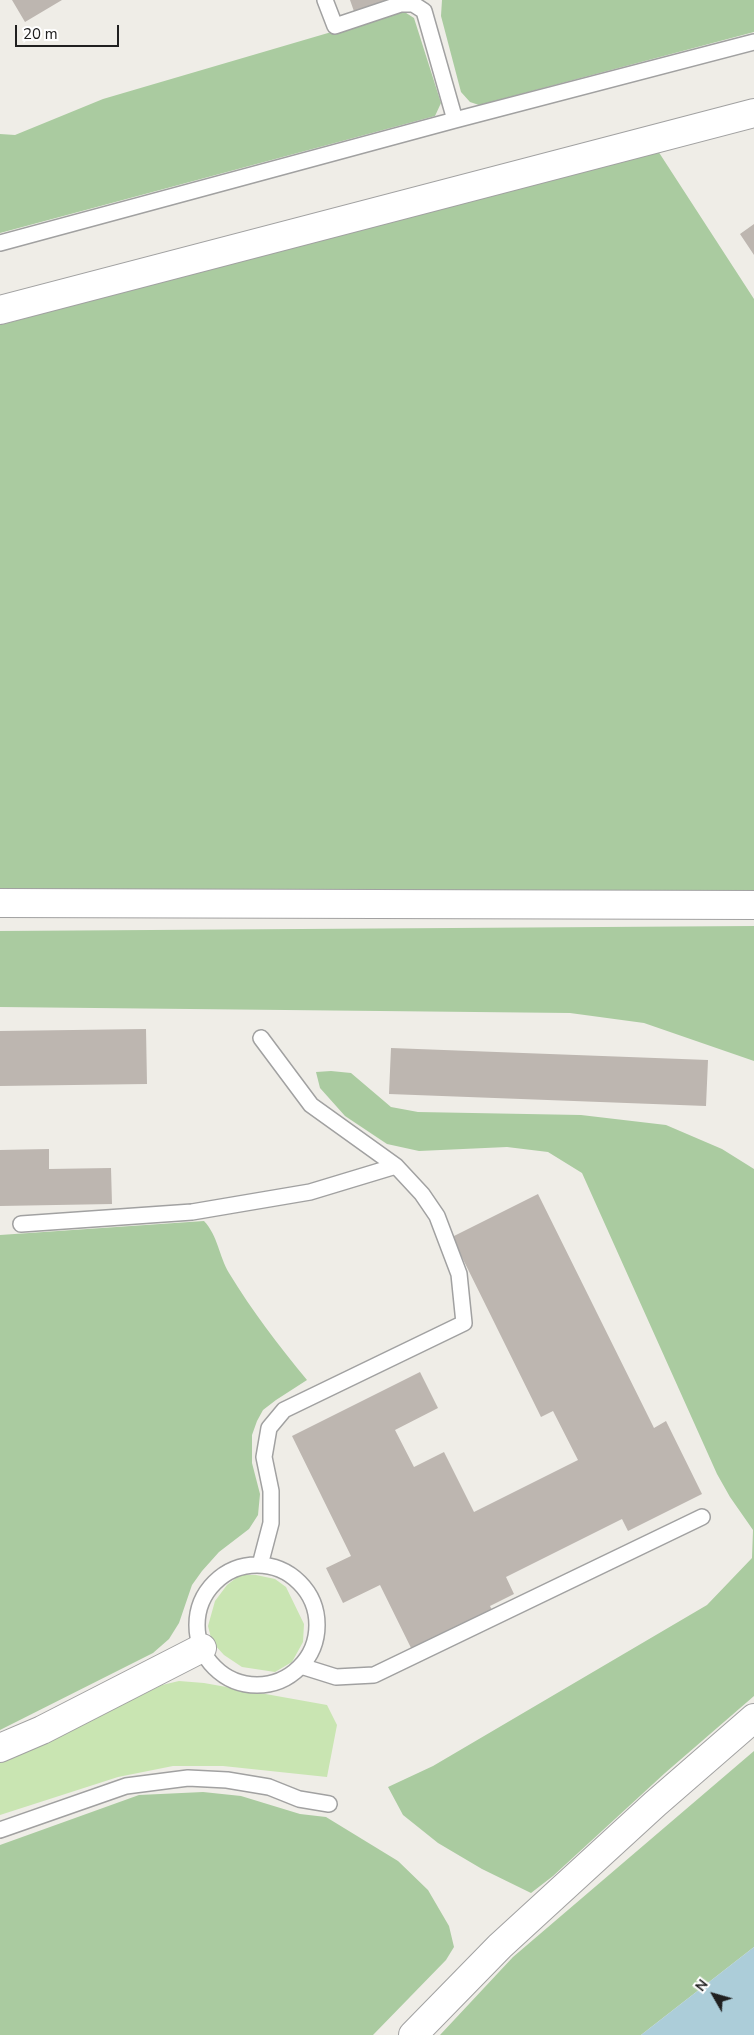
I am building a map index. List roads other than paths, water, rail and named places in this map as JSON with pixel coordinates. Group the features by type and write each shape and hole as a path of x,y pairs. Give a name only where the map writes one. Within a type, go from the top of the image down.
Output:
{"street":[{"path":"0,310 754,112"},
{"path":"0,903 754,905"},
{"path":"0,1748 42,1730 202,1648"},
{"path":"413,2035 514,1933 655,1804 754,1718"}],"lane":[{"path":"324,0 335,26 401,4 412,4 424,11 455,120"},
{"path":"0,243 455,120 754,42"},
{"path":"260,1565 271,1524 271,1491 264,1457 269,1428 284,1410 464,1323 459,1274 437,1216 422,1194 396,1166 310,1105 261,1038"},
{"path":"21,1224 192,1212 310,1192 396,1166"},
{"path":"301,1666 336,1677 374,1675 702,1516"},
{"path":"260,1565 277,1568 292,1576 305,1588 314,1602 318,1619 317,1636 311,1653 301,1666 288,1677 272,1684 254,1686 238,1683 222,1674 210,1662 202,1648 197,1631 198,1614 204,1598 213,1584 227,1573 243,1566 260,1565"},
{"path":"0,1830 126,1786 188,1778 227,1780 269,1787 299,1799 329,1804"}],"water":[{"path":"754,1947 754,2035 641,2035"}]}
